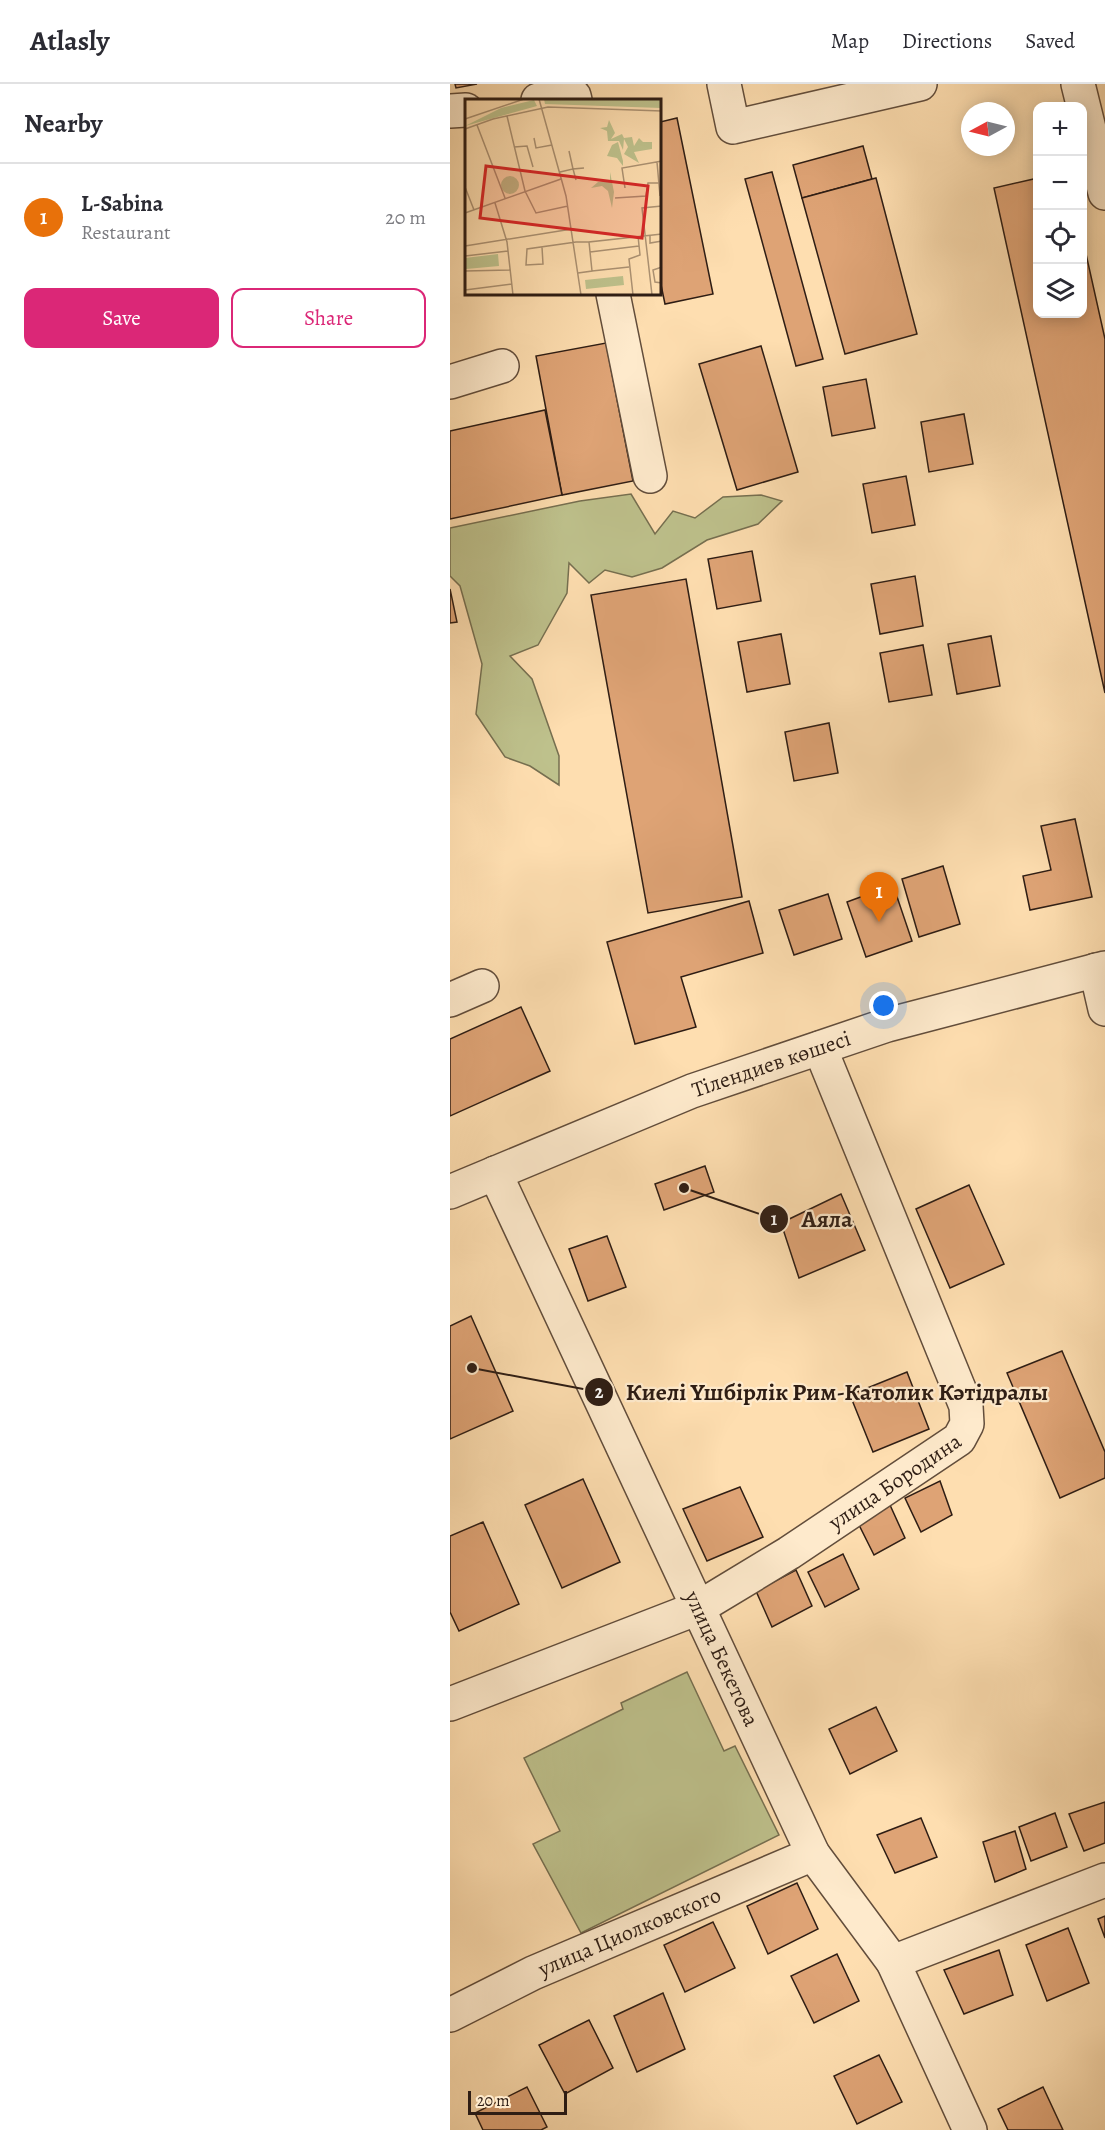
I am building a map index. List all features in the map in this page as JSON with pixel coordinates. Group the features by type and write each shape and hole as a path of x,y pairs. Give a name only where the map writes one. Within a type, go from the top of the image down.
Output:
{"street":[{"path":"724,84 733,128 920,84"},
{"path":"1078,84 1098,133 1105,194"},
{"path":"547,99 574,96 574,99"},
{"path":"450,111 465,110"},
{"path":"613,296 650,476"},
{"path":"450,382 502,366"},
{"path":"1100,969 1105,1009"},
{"name":"Тілендиев көшесі","path":"450,1192 692,1090 887,1025 1100,969"},
{"path":"450,1000 482,986"},
{"name":"улица Бородина","path":"450,1704 698,1608 789,1553 958,1439 967,1424 966,1406 820,1048"},
{"name":"улица Бекетова","path":"495,1173 813,1854 893,1962 970,2130"},
{"name":"улица Циолковского","path":"450,2014 533,1973 813,1854"},
{"path":"893,1962 1105,1880"}],"green space":[{"path":"631,494 655,534 673,511 695,518 723,497 761,495 782,501 758,524 707,540 662,568 632,577 605,570 589,583 569,563 567,593 538,645 510,656 532,679 559,756 559,785 530,766 505,757 476,714 482,664 460,586 450,576 450,528 580,501"},
{"path":"687,1672 724,1751 735,1746 779,1835 581,1933 533,1844 560,1831 524,1758 623,1709 621,1703"}],"building":[{"path":"455,84 477,84 456,88"},
{"path":"677,118 713,294 665,304 662,290 662,122"},
{"path":"863,146 872,179 802,198 793,165"},
{"path":"772,172 823,359 796,366 745,179"},
{"path":"876,178 917,334 845,354 802,198"},
{"path":"1033,179 1033,318 1087,318 1087,258 1105,339 1105,693 994,188"},
{"path":"606,343 633,481 562,495 536,356"},
{"path":"761,346 798,472 737,490 699,364"},
{"path":"866,379 875,428 832,436 823,387"},
{"path":"545,410 562,495 450,519 450,431"},
{"path":"964,414 973,464 929,472 921,422"},
{"path":"906,476 915,525 872,533 863,484"},
{"path":"752,551 761,601 717,609 708,559"},
{"path":"915,576 923,626 880,634 871,584"},
{"path":"686,579 742,897 648,913 591,595"},
{"path":"450,589 457,622 450,623"},
{"path":"781,634 790,684 747,692 738,642"},
{"path":"991,636 1000,686 957,694 948,644"},
{"path":"923,645 932,695 889,702 880,653"},
{"path":"829,723 838,773 794,781 785,732"},
{"path":"1075,819 1092,897 1030,910 1023,876 1051,870 1041,826"},
{"path":"943,866 960,924 919,937 902,879"},
{"path":"893,885 912,941 866,957 847,902"},
{"path":"828,894 842,939 794,955 779,910"},
{"path":"749,901 763,953 681,977 696,1027 635,1044 607,942"},
{"path":"521,1007 550,1071 450,1116 450,1039"},
{"path":"705,1166 714,1192 664,1210 655,1184"},
{"path":"969,1185 1004,1264 950,1288 916,1209"},
{"path":"841,1194 865,1250 799,1278 781,1223"},
{"path":"607,1236 626,1287 588,1301 569,1249"},
{"path":"471,1316 513,1411 450,1439 450,1326"},
{"path":"1062,1351 1105,1452 1105,1478 1060,1498 1007,1373"},
{"path":"907,1372 929,1429 873,1452 850,1395"},
{"path":"583,1479 620,1562 562,1588 525,1505"},
{"path":"940,1481 952,1515 921,1532 905,1498"},
{"path":"740,1487 763,1537 707,1561 683,1509"},
{"path":"890,1505 905,1538 874,1555 858,1523"},
{"path":"483,1522 519,1604 459,1631 450,1612 450,1536"},
{"path":"843,1554 859,1589 825,1607 808,1572"},
{"path":"796,1570 812,1606 772,1627 756,1591"},
{"path":"876,1707 897,1751 850,1774 829,1729"},
{"path":"1105,1802 1105,1843 1084,1851 1069,1814"},
{"path":"1055,1813 1067,1847 1031,1861 1019,1827"},
{"path":"921,1818 937,1857 895,1873 877,1835"},
{"path":"1015,1831 1026,1869 995,1882 983,1842"},
{"path":"797,1883 818,1929 768,1954 747,1906"},
{"path":"1105,1916 1105,1938 1098,1919"},
{"path":"713,1922 735,1968 685,1992 664,1945"},
{"path":"1068,1928 1089,1983 1047,2001 1026,1945"},
{"path":"999,1950 1013,1995 964,2014 944,1970"},
{"path":"837,1954 859,2001 814,2023 791,1976"},
{"path":"663,1993 685,2049 637,2072 614,2016"},
{"path":"589,2020 613,2068 565,2094 539,2045"},
{"path":"879,2055 902,2102 857,2124 834,2076"},
{"path":"527,2087 547,2127 541,2130 483,2130 475,2113"},
{"path":"1043,2087 1063,2130 1008,2130 998,2109"}],"place":[{"name":"L-Sabina","path":"879,922"},
{"name":"Аяла","path":"684,1188"},
{"name":"Киелі Үшбірлік Рим-Католик Кәтідралы","path":"472,1368"}]}
